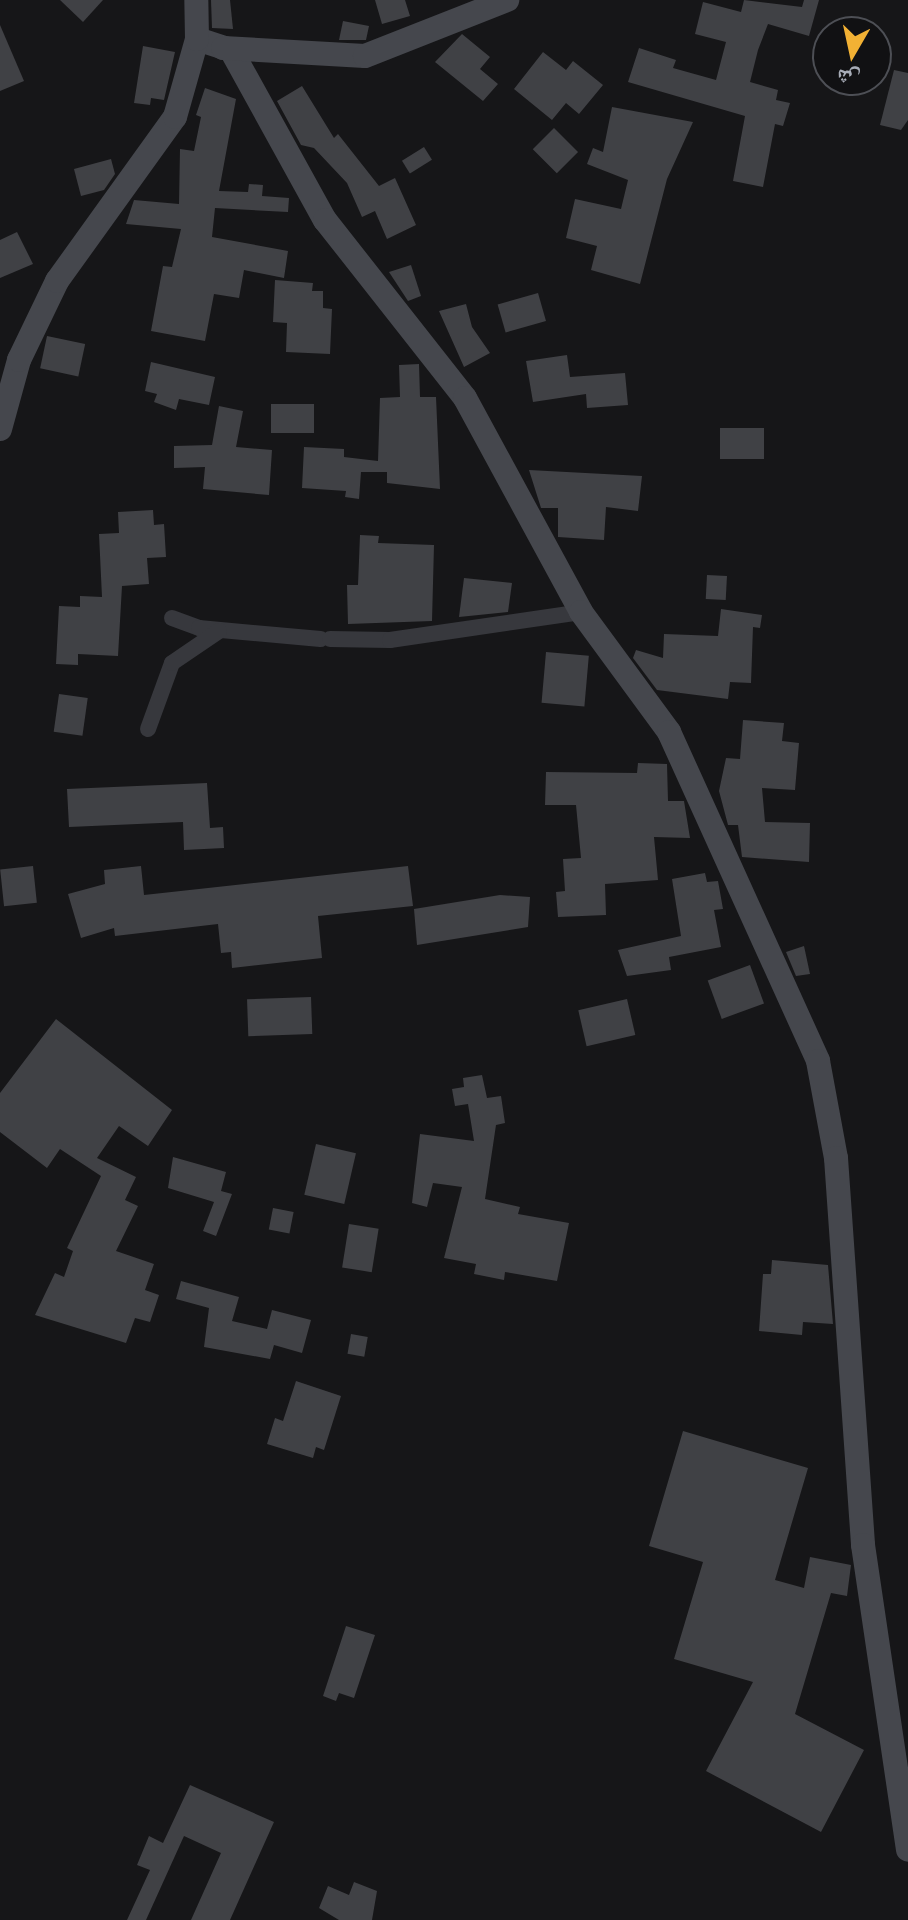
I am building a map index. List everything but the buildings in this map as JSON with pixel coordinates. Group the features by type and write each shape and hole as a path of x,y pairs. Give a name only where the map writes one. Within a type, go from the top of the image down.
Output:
{"street":[{"path":"0,429 36,322 57,281 175,117 197,39 196,0"},
{"path":"223,48 365,56 507,0"},
{"path":"197,39 231,50 325,220 465,398 581,612 692,770 818,1061 836,1158 863,1545 908,1850"},
{"path":"172,618 221,631 326,639 390,640 581,612"},
{"path":"148,729 172,663 221,631"}]}
